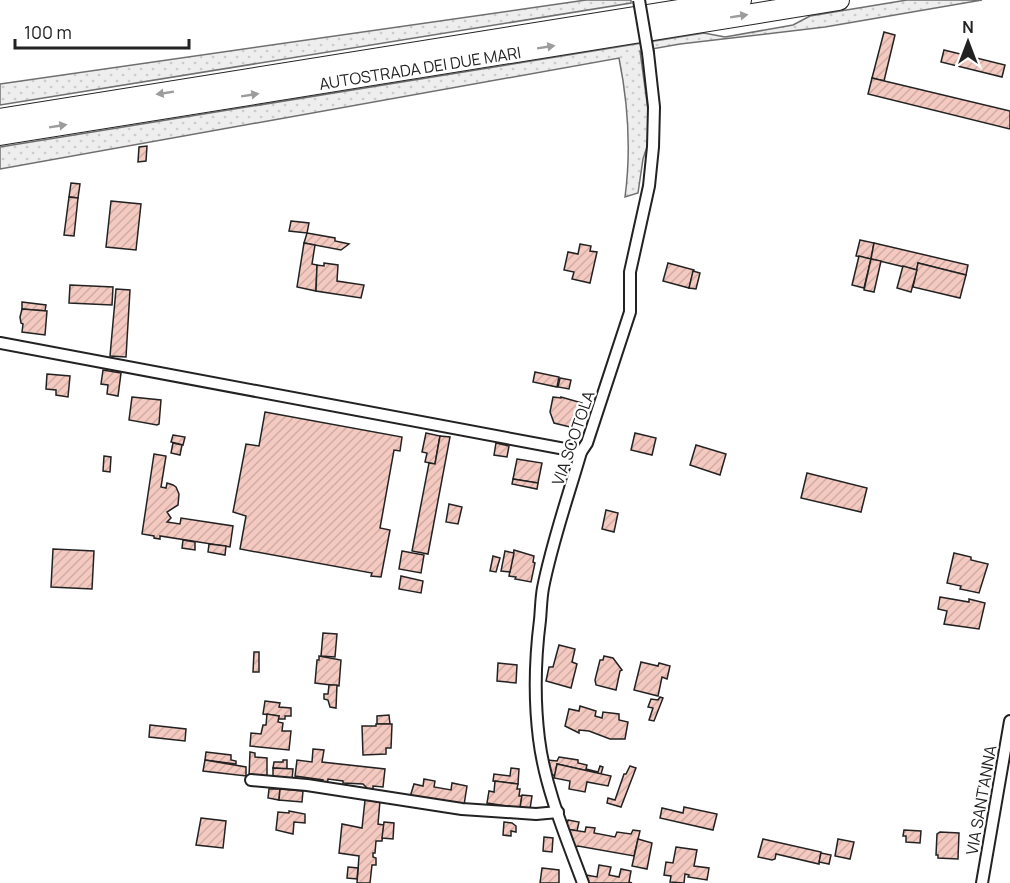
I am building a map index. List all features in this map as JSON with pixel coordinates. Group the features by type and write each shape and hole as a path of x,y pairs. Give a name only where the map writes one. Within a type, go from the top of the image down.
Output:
{"highway":[{"name":"AUTOSTRADA DEI DUE MARI","path":"0,119 741,0"},
{"name":"AUTOSTRADA DEI DUE MARI","path":"0,135 839,0"}],"street":[{"name":"VIA SCOTOLA","path":"583,883 558,812 539,740 535,685 538,632 549,564 582,452 608,382 630,312 630,272 649,186 653,147 654,107 639,0"},
{"path":"0,343 582,452"},
{"name":"VIA SANT'ANNA","path":"982,883 1010,721"},
{"path":"251,780 308,785 462,809 536,814 558,812"}],"shaded area":[{"path":"586,0 631,0 631,3 0,105 0,84"},
{"path":"907,0 982,0 825,27 640,51 648,110 648,144 643,159 638,193 625,197 628,128 619,58 0,169 0,147 704,33 725,37 793,25 810,16"}],"building":[{"path":"884,32 895,35 884,81 872,78"},
{"path":"944,50 1005,65 1002,77 941,62"},
{"path":"872,78 1010,111 1010,129 868,94"},
{"path":"147,146 146,161 138,162 139,147"},
{"path":"71,183 80,184 78,198 69,197"},
{"path":"69,197 78,198 74,236 64,235"},
{"path":"111,201 141,204 136,250 106,247"},
{"path":"291,221 309,223 307,233 289,231"},
{"path":"307,233 335,238 335,241 349,244 341,250 304,243"},
{"path":"860,240 874,243 871,259 856,256"},
{"path":"304,243 315,245 312,264 317,265 316,291 297,287"},
{"path":"874,243 968,265 966,275 918,263 917,270 871,259"},
{"path":"580,244 591,246 590,251 597,252 590,283 572,279 574,272 564,270 568,252 578,254"},
{"path":"859,256 871,259 864,288 852,285"},
{"path":"871,259 881,261 874,292 864,290"},
{"path":"324,263 338,265 337,281 364,285 361,298 316,291 317,265 324,266"},
{"path":"668,263 694,270 689,288 663,281"},
{"path":"918,263 966,275 960,298 913,287"},
{"path":"903,266 917,270 911,292 897,288"},
{"path":"693,271 700,273 696,289 689,288"},
{"path":"70,285 113,287 112,305 69,303"},
{"path":"116,289 130,290 126,357 110,356"},
{"path":"22,302 46,305 45,311 22,309"},
{"path":"22,309 47,311 45,335 22,332 23,324 20,317"},
{"path":"103,370 121,373 118,396 107,394 108,385 101,384"},
{"path":"535,372 559,377 557,387 533,382"},
{"path":"47,374 70,376 68,397 56,395 56,390 46,389"},
{"path":"560,378 571,380 569,389 558,387"},
{"path":"132,397 161,400 159,424 129,420"},
{"path":"553,397 582,403 576,423 570,427 554,423 550,412"},
{"path":"265,412 402,437 400,451 394,450 380,528 390,530 381,577 371,576 372,573 240,549 246,516 233,512 246,444 259,446"},
{"path":"426,433 440,436 435,464 425,462 427,453 422,452"},
{"path":"635,433 656,438 652,455 631,450"},
{"path":"173,435 185,437 183,445 171,442"},
{"path":"440,436 450,437 428,554 412,551 429,463 435,464"},
{"path":"173,443 182,445 180,455 171,453"},
{"path":"496,443 509,446 507,457 494,455"},
{"path":"696,445 726,454 720,475 690,465"},
{"path":"154,454 166,456 161,487 166,488 167,483 173,485 179,494 178,505 167,512 171,518 167,522 180,524 181,518 233,526 230,547 160,536 160,539 142,534"},
{"path":"104,456 111,457 110,472 103,471"},
{"path":"517,459 542,463 538,483 513,479"},
{"path":"807,473 867,488 861,512 801,498"},
{"path":"513,479 538,483 537,489 512,484"},
{"path":"449,504 462,507 458,524 446,522"},
{"path":"606,510 618,513 614,532 602,529"},
{"path":"183,540 195,542 195,550 182,548"},
{"path":"209,544 226,546 225,555 208,552"},
{"path":"53,549 94,551 92,589 51,587"},
{"path":"514,550 534,556 531,582 509,576"},
{"path":"402,551 424,555 421,573 399,569"},
{"path":"505,551 514,553 510,572 501,571"},
{"path":"954,553 988,564 979,593 960,589 961,586 947,583"},
{"path":"493,556 500,558 496,572 490,571"},
{"path":"401,576 423,581 421,593 399,589"},
{"path":"940,597 969,602 969,599 985,603 979,629 944,624 947,611 938,609"},
{"path":"323,633 337,634 335,657 321,656"},
{"path":"559,645 575,649 572,662 577,664 571,688 546,681 549,667 553,667"},
{"path":"254,652 259,652 259,672 253,672"},
{"path":"319,656 341,660 339,686 315,683"},
{"path":"604,656 613,658 622,670 616,690 596,685 600,660 603,660"},
{"path":"641,662 670,666 667,679 662,677 658,696 634,690"},
{"path":"498,663 517,665 516,683 497,681"},
{"path":"329,685 337,685 336,708 330,707 328,700 324,699 324,694 328,694"},
{"path":"660,697 663,698 654,721 649,720 653,708 648,707 651,699 658,700"},
{"path":"265,701 280,703 279,707 291,708 291,716 278,719 279,716 263,714"},
{"path":"580,706 596,711 595,716 602,718 603,712 619,714 619,720 628,722 625,739 610,739 589,731 579,730 579,733 565,726 569,709 579,711"},
{"path":"267,714 279,716 278,722 283,723 282,731 291,731 289,750 250,746 251,733 261,734 263,725 266,725"},
{"path":"389,715 390,724 377,724 377,716"},
{"path":"376,724 392,724 391,748 386,748 386,754 363,755 362,726 376,726"},
{"path":"150,725 186,729 185,741 149,737"},
{"path":"313,749 324,750 322,762 385,769 383,787 373,786 373,792 367,791 363,784 343,783 343,781 328,779 327,787 322,787 323,780 295,776 297,760 312,762"},
{"path":"206,752 231,755 231,760 236,761 236,764 205,760"},
{"path":"250,752 255,753 255,757 267,758 267,778 249,777"},
{"path":"559,757 578,760 578,763 587,765 586,769 598,772 600,766 603,767 601,774 557,764 555,776 551,774 548,760 557,761"},
{"path":"205,760 246,767 246,776 203,771"},
{"path":"287,760 287,769 273,768 274,762 283,762"},
{"path":"557,764 611,776 608,786 587,782 585,792 569,789 570,781 554,778"},
{"path":"630,766 636,768 621,807 607,803 608,798 615,800 624,774"},
{"path":"273,768 293,769 292,779 273,778"},
{"path":"511,768 519,769 518,784 493,781 494,774 510,776"},
{"path":"424,779 435,781 434,787 451,790 452,783 467,786 464,805 410,797 414,784 423,786"},
{"path":"495,781 518,784 519,796 522,796 520,808 487,803 489,791 494,792"},
{"path":"269,789 280,789 279,800 268,798"},
{"path":"280,789 303,791 302,802 279,800"},
{"path":"522,795 532,796 530,809 520,808"},
{"path":"365,800 380,801 378,824 384,825 382,841 376,841 375,853 373,853 376,865 372,865 370,883 357,883 359,856 339,853 342,824 362,828"},
{"path":"684,807 717,814 713,830 660,818 662,808 683,813"},
{"path":"289,811 305,814 305,823 294,822 293,834 276,830 278,812 289,813"},
{"path":"201,818 226,821 223,848 196,845"},
{"path":"568,820 579,822 577,831 566,829"},
{"path":"384,822 394,823 393,839 382,838"},
{"path":"504,822 516,826 516,832 511,831 511,836 503,835"},
{"path":"586,827 595,828 594,833 615,837 617,832 631,834 633,830 640,831 634,856 578,846 574,848 566,829 585,832"},
{"path":"904,830 921,831 920,843 906,842 906,836 903,836"},
{"path":"940,832 959,833 958,859 938,858 936,855 937,834"},
{"path":"544,837 553,838 552,852 543,851"},
{"path":"638,839 652,843 647,869 632,866"},
{"path":"763,839 821,852 819,864 776,854 775,859 772,860 758,857"},
{"path":"838,839 854,842 850,859 835,856"},
{"path":"676,847 697,850 694,866 709,868 707,880 688,877 689,875 685,874 684,883 670,882 671,876 664,875 666,862 673,863"},
{"path":"821,853 831,855 829,864 819,862"},
{"path":"599,865 611,867 609,875 619,877 621,869 631,871 629,882 632,883 588,883 586,875 597,877"},
{"path":"348,867 358,868 357,879 347,878"},
{"path":"542,868 559,870 559,883 540,883"}]}
